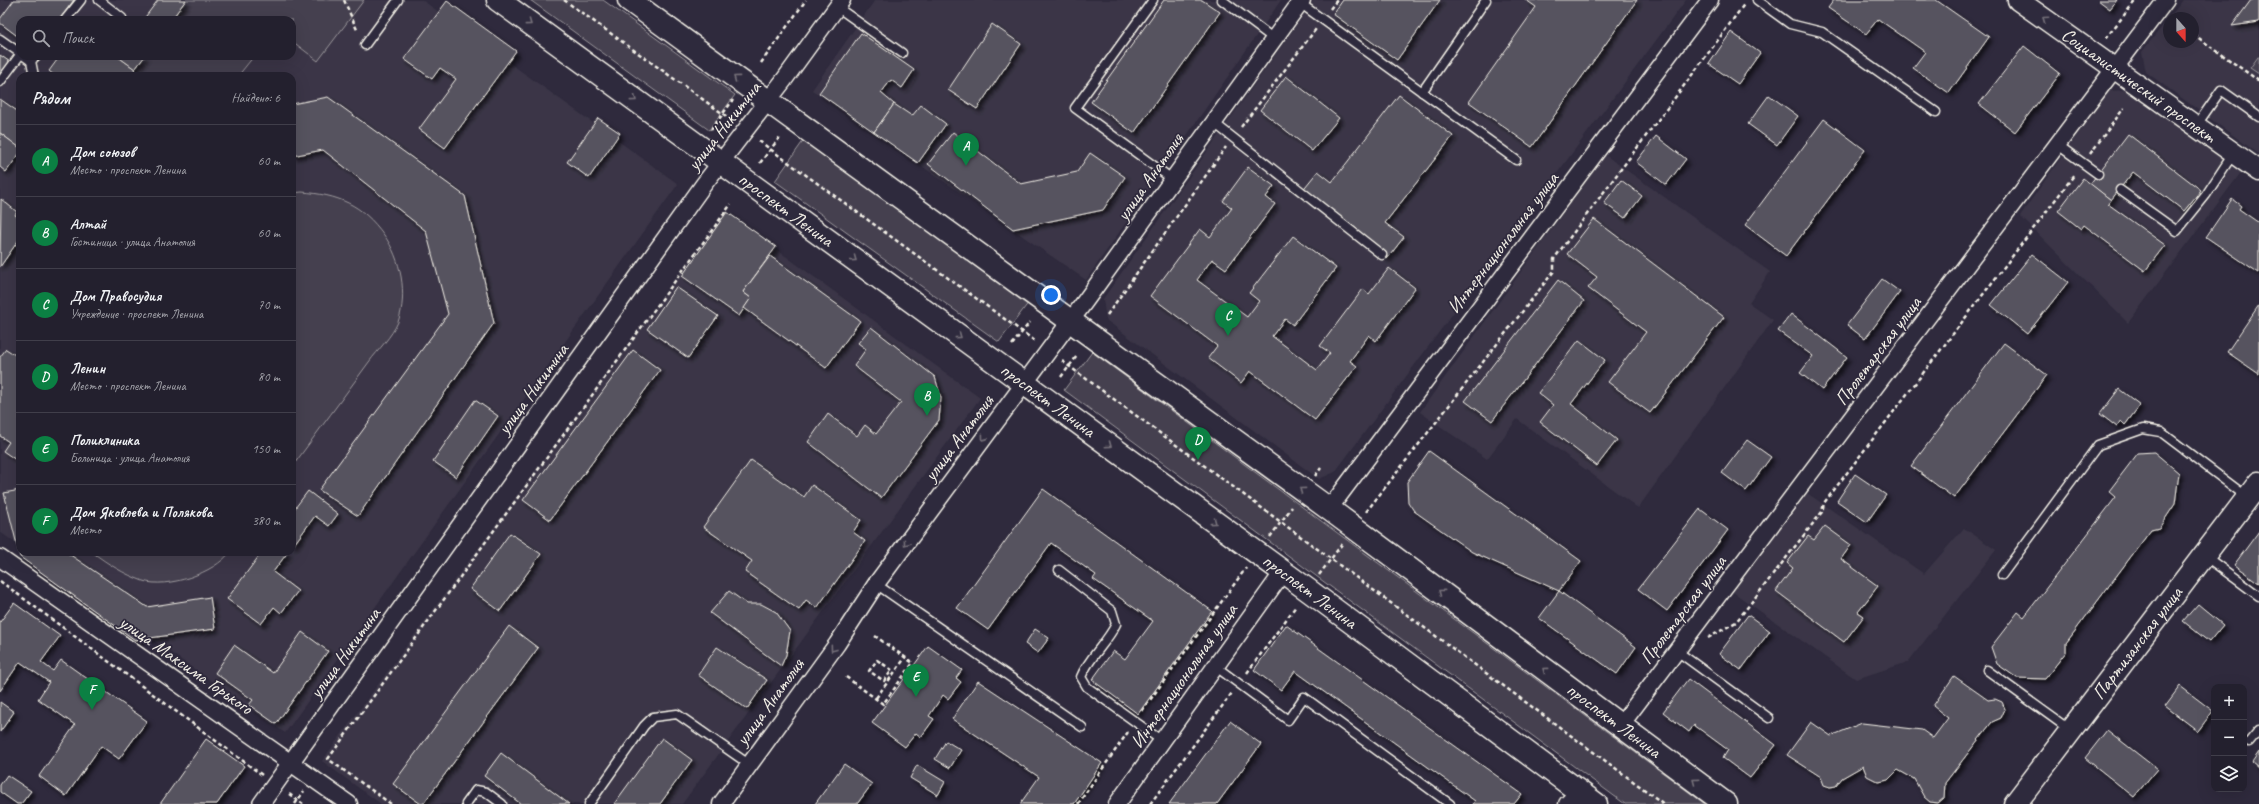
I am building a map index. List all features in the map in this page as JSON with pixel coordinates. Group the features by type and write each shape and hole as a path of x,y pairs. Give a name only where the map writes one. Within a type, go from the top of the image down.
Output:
{"main road":[{"name":"проспект Ленина","path":"498,0 1258,553 1581,800"},
{"name":"проспект Ленина","path":"629,0 767,102 1304,491 1726,804"},
{"name":"Партизанская улица","path":"2015,804 2254,490"}],"street":[{"name":"Интернациональная улица","path":"1328,509 1710,0"},
{"name":"Социалистический проспект","path":"2018,0 2259,171"},
{"name":"Пролетарская улица","path":"1620,726 2166,0"},
{"name":"улица Анатолия","path":"721,804 837,644 876,584 1049,351 1301,1"},
{"name":"улица Никитина","path":"261,804 720,162 840,4"},
{"name":"улица Максима Горького","path":"1,561 349,804"},
{"name":"Интернациональная улица","path":"1118,804 1283,572"}],"lane":[{"path":"68,16 81,0"},
{"path":"99,0 119,16"},
{"path":"364,45 398,0"},
{"path":"1153,0 1075,108 1172,180"},
{"path":"1222,0 1274,39"},
{"path":"1422,92 1486,0"},
{"path":"1757,0 1790,24 1822,32 1936,112"},
{"path":"1301,1 1323,20 1516,160"},
{"path":"840,4 902,53"},
{"path":"0,39 16,51"},
{"path":"0,82 16,60"},
{"path":"34,60 34,72"},
{"path":"2196,126 2221,90 2259,117"},
{"path":"1213,122 1382,255"},
{"path":"2058,145 2098,174"},
{"path":"2120,190 2177,231 2206,195 2234,153"},
{"path":"2002,576 2098,445 2142,429 2161,432 2254,490"},
{"path":"2204,556 2259,596"},
{"path":"1059,570 1112,611 1116,624 1112,634 1086,665 1081,677 1087,687 1162,741"},
{"path":"876,584 1082,727"},
{"path":"1677,651 1769,718"},
{"path":"1215,666 1288,720 1304,697 1450,804"},
{"path":"1987,670 2071,731"},
{"path":"589,804 644,726 653,718 678,714 750,765"},
{"path":"2249,742 2259,730"},
{"path":"466,804 476,790 486,792 502,804"}],"path":[{"path":"344,0 364,45"},
{"path":"564,0 1070,366 1664,804"},
{"path":"761,63 806,0"},
{"path":"1107,315 1233,138 1337,0"},
{"path":"1150,804 1354,528 1554,271 1554,259 1649,130 1672,104 1747,0"},
{"path":"2107,39 2136,0"},
{"path":"2199,38 2259,81"},
{"path":"709,132 734,98"},
{"path":"1691,662 1709,638 1736,622 1822,512 1824,503 2124,108"},
{"path":"760,163 780,137"},
{"path":"391,804 328,759 731,204"},
{"path":"1012,345 1030,322"},
{"path":"1061,377 1077,356"},
{"path":"1078,804 1135,722 1321,468"},
{"path":"0,582 303,804"},
{"path":"846,677 883,704 899,684 913,663 875,636"},
{"path":"876,698 906,658"},
{"path":"877,660 892,670 888,675 884,681 869,670 877,660"},
{"path":"888,675 891,678"},
{"path":"295,804 297,800"}],"shaded area":[{"path":"0,0 422,0 678,184 285,733 34,556 296,556 296,72 16,72 16,543 0,532"},
{"path":"186,0 364,0 318,61 296,44 296,16 174,16"},
{"path":"530,0 603,0 735,95 709,130"},
{"path":"875,0 1281,0 1086,280 812,90"},
{"path":"1314,0 1686,0 1335,472 1319,479 1106,320 1103,299"},
{"path":"2183,0 2259,0 2259,154 2146,72 2142,52 2163,25 2163,48 2199,48 2199,12 2174,12"},
{"path":"2259,57 2259,74 2250,68"},
{"path":"142,60 251,60 241,72 133,72"},
{"path":"2127,90 2242,171 2128,323 2020,216 2108,91"},
{"path":"804,140 1029,302 999,342 775,181"},
{"path":"1605,155 1770,272 1749,303 1773,320 1638,508 1517,419 1487,459 1420,412"},
{"path":"296,193 315,193 338,199 358,209 376,224 390,244 399,266 402,300 398,322 385,343 369,362 296,462"},
{"path":"725,212 980,398 682,804 381,804 322,761"},
{"path":"1092,352 1705,804 1625,804 1064,390"},
{"path":"1807,493 1924,574 1964,528 1996,550 1908,662 1856,679 1733,592"},
{"path":"98,556 226,556 213,567 202,573 177,581 165,583 143,581 110,565"}],"building":[{"path":"14,0 74,0 62,16 16,16 16,35 0,23 0,19"},
{"path":"158,0 186,0 174,16 146,16"},
{"path":"1164,0 1202,0 1220,12 1134,133 1091,102"},
{"path":"1343,0 1440,0 1397,60 1333,14"},
{"path":"1526,0 1637,0 1532,147 1469,102 1536,7"},
{"path":"1834,0 1936,0 1989,37 1949,93 1913,68 1925,52 1878,19 1866,34 1828,8"},
{"path":"2098,0 2117,0 2110,9"},
{"path":"2251,0 2259,0 2259,22 2232,26"},
{"path":"447,1 516,51 445,148 419,129 456,79 440,68 432,79 404,59"},
{"path":"992,24 1021,44 977,109 948,90"},
{"path":"1731,32 1760,53 1738,84 1709,64"},
{"path":"861,33 914,70 902,88 891,80 881,93 894,104 874,132 819,93"},
{"path":"2024,46 2060,74 2015,132 1979,104"},
{"path":"0,55 10,62 0,74"},
{"path":"57,60 123,60 135,69 133,72 49,71"},
{"path":"123,60 142,60 135,69"},
{"path":"1286,76 1339,118 1312,151 1260,110"},
{"path":"1399,95 1453,136 1385,223 1404,237 1387,259 1301,192 1318,171 1332,182"},
{"path":"1769,95 1798,116 1777,145 1748,124"},
{"path":"328,97 465,196 494,323 358,516 319,490 448,314 426,231 323,150 296,155 296,103"},
{"path":"0,99 16,110 16,145 0,133"},
{"path":"894,104 912,116 921,105 946,124 918,163 874,132"},
{"path":"598,118 620,133 589,178 567,162"},
{"path":"1824,119 1865,150 1786,256 1745,225"},
{"path":"953,132 1021,184 1077,172 1090,153 1125,177 1103,210 1013,229 928,164"},
{"path":"0,133 16,145 16,158 6,172 0,167"},
{"path":"2128,134 2201,190 2184,211 2133,172 2111,200 2090,184"},
{"path":"1656,136 1686,159 1666,185 1636,162"},
{"path":"1248,167 1274,186 1266,197 1275,204 1226,269 1212,259 1197,280 1247,317 1259,301 1249,293 1293,236 1336,268 1293,325 1285,319 1272,336 1317,370 1330,353 1320,346 1363,289 1369,294 1389,268 1415,288 1376,341 1369,335 1350,361 1357,366 1315,420 1250,371 1241,383 1208,358 1217,346 1150,296 1200,229 1210,237 1232,208 1223,201"},
{"path":"2083,178 2111,200 2108,204 2165,245 2145,271 2084,225 2081,229 2058,211"},
{"path":"1621,180 1642,196 1625,218 1604,203"},
{"path":"1,199 16,211 16,244 0,267"},
{"path":"2232,199 2241,206 2239,209 2259,223 2259,273 2206,237"},
{"path":"727,212 776,247 743,292 751,298 739,316 682,276"},
{"path":"1594,219 1724,317 1650,413 1608,382 1646,332 1588,288 1597,277 1567,254"},
{"path":"2032,254 2068,282 2027,334 1991,305"},
{"path":"770,256 860,321 826,368 744,308 751,298 743,292"},
{"path":"1882,279 1900,292 1865,339 1847,325"},
{"path":"1558,280 1584,301 1492,421 1465,401"},
{"path":"676,287 718,316 688,358 647,329"},
{"path":"2259,305 2259,374 2227,352"},
{"path":"1791,314 1847,357 1822,390 1800,373 1813,356 1778,331"},
{"path":"871,327 935,377 941,398 939,420 881,498 808,442 828,414 857,436 865,425 876,434 901,402 854,366 866,349 858,343"},
{"path":"1579,340 1605,360 1571,404 1617,440 1597,466 1540,422 1553,405 1538,393"},
{"path":"2004,343 2047,375 1954,498 1911,466"},
{"path":"6,349 16,355 16,460 3,451 9,442 0,436 0,357"},
{"path":"633,350 660,370 550,520 523,500"},
{"path":"2119,389 2140,405 2125,425 2121,421 2117,427 2100,414"},
{"path":"475,400 498,416 456,477 433,461"},
{"path":"1747,440 1771,457 1746,491 1722,473"},
{"path":"1429,451 1581,561 1559,591 1472,552 1414,511 1408,502 1407,482"},
{"path":"2154,452 2179,473 2175,504 2159,528 2151,530 2066,643 2066,652 2045,679 2017,678 1997,664 1991,647 2018,612 2024,617 2116,497 2109,491 2138,453"},
{"path":"751,460 804,497 812,485 861,520 853,532 865,541 817,608 806,600 799,610 745,572 752,561 703,527"},
{"path":"1855,474 1886,495 1867,522 1837,501"},
{"path":"1043,489 1212,611 1138,714 1092,680 1113,651 1125,659 1153,621 1093,579 1096,575 1051,543 988,630 957,608"},
{"path":"16,491 16,541 4,493"},
{"path":"308,491 338,514 329,526 315,516 296,542 296,507"},
{"path":"1700,509 1728,530 1667,611 1638,589"},
{"path":"1825,526 1851,545 1841,559 1878,586 1858,612 1864,616 1844,642 1776,591 1793,568 1787,563 1808,536 1814,540"},
{"path":"2259,531 2259,583 2234,565"},
{"path":"510,533 541,554 500,611 470,589"},
{"path":"72,556 147,607 210,597 215,629 135,640 20,557"},
{"path":"259,556 285,556 273,572 298,591 281,613 274,607 261,624 227,599"},
{"path":"729,591 747,604 761,604 776,612 790,631 786,655 781,666 710,613"},
{"path":"1559,591 1636,647 1617,674 1539,618"},
{"path":"14,603 60,636 41,662 53,671 61,660 147,721 119,759 101,746 66,796 39,776 75,725 38,699 49,682 20,662 0,691 0,622"},
{"path":"2198,604 2223,625 2209,642 2183,621"},
{"path":"1748,615 1770,631 1741,670 1719,654"},
{"path":"1286,625 1522,794 1514,804 1473,804 1475,801 1295,671 1281,690 1254,670"},
{"path":"509,626 538,648 423,804 421,804 393,784"},
{"path":"1035,629 1049,638 1038,653 1025,644"},
{"path":"302,632 328,651 276,724 249,705 253,700 215,673 234,645 273,673"},
{"path":"928,646 962,670 956,678 961,682 948,699 943,695 929,716 934,719 921,737 916,733 905,747 872,723"},
{"path":"717,647 767,680 747,709 698,675"},
{"path":"1954,676 1988,700 1995,699 2002,702 2005,709 2001,718 1992,722 1945,783 1944,798 1938,803 1930,802 1924,797 1914,779 1898,770 1888,780 1879,782 1867,776 1863,766 1842,778 1836,786 1830,787 1824,785 1821,777 1787,755 1811,722 1831,736 1862,723 1922,730 1933,738 1948,718 1933,706"},
{"path":"1688,679 1776,745 1750,778 1723,758 1728,750 1694,725 1689,732 1663,712"},
{"path":"978,681 1102,763 1074,804 1020,804 1039,777 952,719"},
{"path":"2180,686 2211,709 2211,714 2198,731 2165,706"},
{"path":"0,702 14,712 0,732"},
{"path":"1230,721 1261,744 1217,804 1169,804"},
{"path":"2107,730 2157,769 2134,797 2085,758"},
{"path":"662,738 692,760 660,804 614,804"},
{"path":"206,739 244,766 217,804 160,804"},
{"path":"946,741 961,750 950,768 935,759"},
{"path":"2259,752 2259,768 2252,762"},
{"path":"501,753 569,804 521,804 484,776"},
{"path":"844,764 872,784 857,804 815,804"},
{"path":"917,765 945,782 938,795 910,778"},
{"path":"7,775 31,791 21,804 17,804 0,792 0,785"}],"place":[{"name":"Дом союзов","path":"966,166"},
{"name":"Дом Правосудия","path":"1228,336"},
{"name":"Алтай","path":"927,416"},
{"name":"Ленин","path":"1198,460"},
{"name":"Поликлиника","path":"916,697"},
{"name":"Дом Яковлева и Полякова","path":"92,710"}]}
